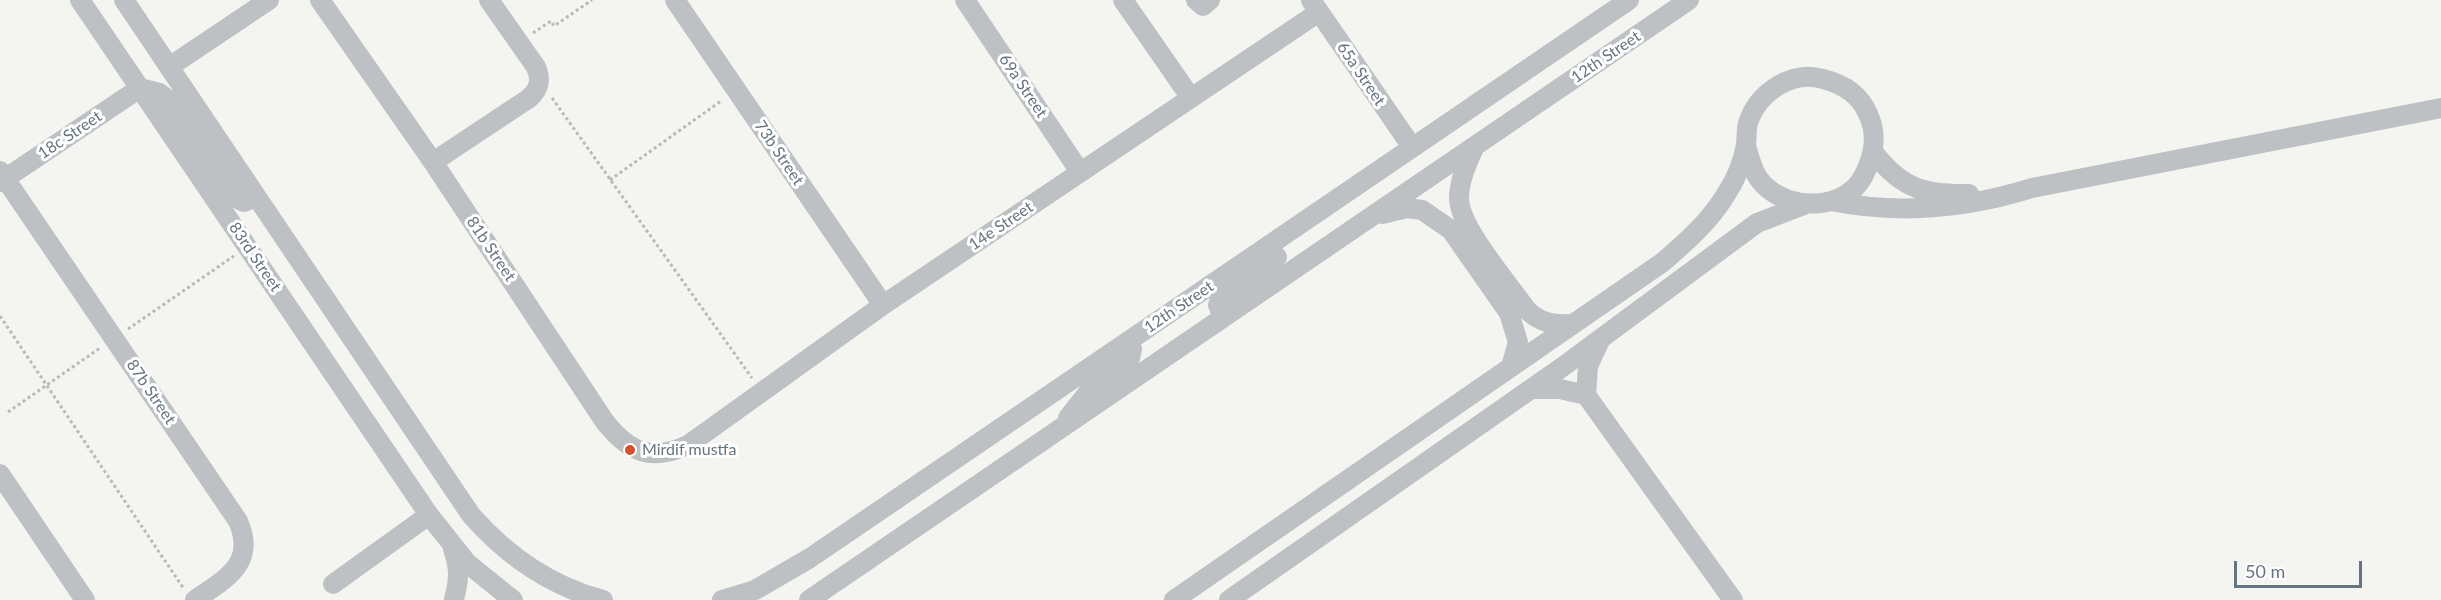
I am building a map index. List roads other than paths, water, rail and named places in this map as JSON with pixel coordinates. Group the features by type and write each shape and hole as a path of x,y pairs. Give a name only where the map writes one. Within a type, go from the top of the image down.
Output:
{"street":[{"name":"83rd Street","path":"80,0 429,515"},
{"path":"124,0 456,494 488,535 522,563 552,581 603,600"},
{"path":"170,67 269,0"},
{"name":"81b Street","path":"320,0 433,162 615,434 627,445 649,453 673,452 688,445"},
{"path":"433,162 528,99 538,88 540,81 536,67 489,0"},
{"name":"73b Street","path":"675,0 883,305"},
{"name":"69a Street","path":"965,0 1080,172"},
{"path":"1123,0 1191,98"},
{"path":"1196,0 1203,6 1210,0"},
{"name":"12th Street","path":"722,600 755,590 802,563 1315,216 1412,147 1629,0"},
{"name":"12th Street","path":"808,600 1689,0"},
{"name":"14e Street","path":"688,445 883,305 1191,98 1315,6"},
{"name":"65a Street","path":"1315,6 1412,147"},
{"path":"1174,600 1663,261 1701,226 1726,195 1739,170 1746,146 1748,123 1758,103 1774,88 1794,78 1816,77 1838,83 1856,96 1869,114 1874,136 1874,153 1863,178 1847,194 1831,201 1804,205 1757,223 1600,340 1229,600"},
{"name":"18c Street","path":"2,177 140,88"},
{"path":"140,88 150,89 166,98 236,198 244,202 252,198 254,193"},
{"path":"1831,201 1885,210 1940,209 1995,199 2032,188 2441,108"},
{"path":"1475,145 1461,183 1459,200 1468,228 1526,309 1536,319 1548,324 1573,324"},
{"path":"1746,146 1752,167 1764,186 1782,199 1804,205"},
{"path":"1874,153 1887,169 1903,182 1922,191 1942,195 2032,188"},
{"name":"87b Street","path":"2,177 238,521 245,546 242,559 235,570 190,595"},
{"path":"1368,219 1407,208 1422,210 1451,230 1509,313 1518,342 1511,367"},
{"path":"1223,317 1218,305 1220,298 1288,249 1315,216"},
{"path":"1600,340 1588,366 1586,395 1733,600"},
{"path":"1064,426 1082,397 1130,358 1132,349 1128,341"},
{"path":"1532,388 1560,389 1586,395"},
{"path":"0,474 85,600"},
{"path":"333,584 429,515 452,545 507,596"},
{"path":"452,545 459,572 453,600"},
{"path":"453,600 479,590 507,596"}],"place":[{"name":"Mirdif mustfa","path":"630,450"}]}
